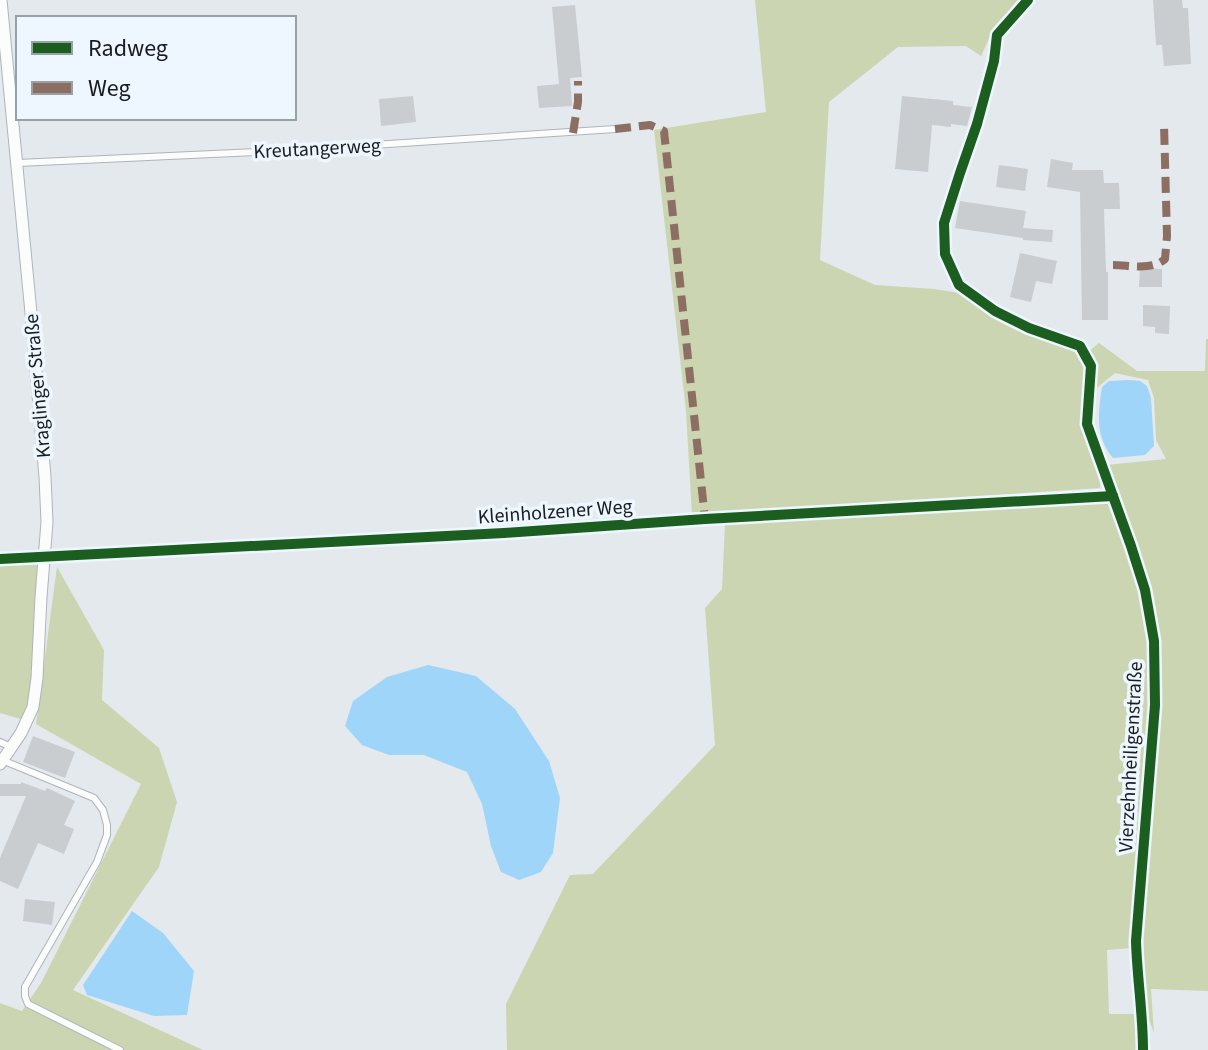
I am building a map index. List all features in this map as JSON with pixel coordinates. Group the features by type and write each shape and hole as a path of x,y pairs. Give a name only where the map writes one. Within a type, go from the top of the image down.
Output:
{"street":[{"name":"Kraglinger Straße","path":"1,0 18,163 47,522 33,707 21,733 6,745 1,762"},
{"name":"Vierzehnheiligenstraße","path":"1028,0 997,35 994,61 977,124 944,223 945,254 959,285 995,311 1029,328 1080,346 1091,366 1087,424 1145,590 1154,641 1155,705 1136,941 1143,1050"},
{"name":"Kleinholzener Weg","path":"0,559 504,533 1113,496"}],"lane":[{"name":"Kreutangerweg","path":"18,163 297,150 615,129"},
{"path":"1,762 94,798 103,810 107,835 97,862 25,987 25,996 28,1004 120,1050"}],"green space":[{"path":"755,0 1018,0 993,30 981,56 966,46 898,47 829,102 820,260 875,285 960,293 993,313 1076,348 1084,371 1083,424 1098,470 1100,488 692,515 686,411 654,130 766,112"},
{"path":"1206,339 1208,991 1151,989 1154,1033 1145,1009 1139,958 1160,665 1153,603 1137,544 1106,465 1166,459 1156,440 1154,398 1148,380 1115,373 1093,391 1088,352 1099,343 1137,371 1205,371"},
{"path":"1108,504 1116,515 1142,599 1148,632 1149,723 1132,948 1107,950 1109,1014 1135,1014 1140,1050 507,1050 506,1004 570,875 593,874 715,745 705,608 722,589 725,523"},
{"path":"0,562 35,562 38,568 35,677 31,703 24,720 0,713"},
{"path":"57,567 104,650 102,700 159,748 177,802 159,867 73,990 203,1050 0,1050 0,1003 22,1011 41,983 141,784 36,724"}],"water":[{"path":"1109,381 1140,381 1147,386 1151,398 1154,446 1145,455 1113,458 1101,433 1102,387"},
{"path":"428,665 476,676 515,709 549,761 560,798 553,853 541,872 519,880 501,872 491,846 482,804 467,772 424,755 389,755 362,745 345,726 353,701 387,677"},
{"path":"132,911 163,933 194,971 187,1015 154,1016 87,995 83,985"}],"building":[{"path":"1153,0 1182,0 1183,8 1188,8 1191,64 1164,66 1162,45 1156,45"},
{"path":"575,5 582,77 570,78 572,106 539,108 537,86 559,84 552,7"},
{"path":"413,96 416,122 381,126 379,99"},
{"path":"902,96 953,101 953,105 972,107 967,126 932,125 928,172 895,169"},
{"path":"1051,159 1073,163 1072,170 1103,170 1104,183 1119,183 1120,209 1104,209 1108,320 1082,320 1080,192 1047,187"},
{"path":"999,165 1028,169 1025,191 996,187"},
{"path":"960,201 1026,211 1023,228 1053,230 1052,242 955,228"},
{"path":"1020,253 1057,261 1052,284 1036,281 1031,302 1010,297"},
{"path":"1140,268 1162,269 1162,287 1139,287"},
{"path":"1143,305 1170,306 1169,334 1155,333 1155,327 1143,326"},
{"path":"33,736 75,752 65,778 23,762"},
{"path":"21,782 45,791 47,788 75,801 64,825 74,829 64,854 38,843 18,889 0,881 0,858 26,796 0,796 0,784"},
{"path":"25,899 55,902 52,925 23,921"}],"marked path":[{"path":"573,133 578,81"},
{"path":"1113,265 1147,266 1165,259 1164,124"},
{"path":"615,129 650,125 664,131 705,519"}],"cycle path":[{"path":"1028,0 997,35 994,61 977,124 944,223 945,254 959,285 995,311 1029,328 1080,346 1091,366 1087,424 1145,590 1154,641 1155,705 1136,941 1143,1050"},
{"path":"0,559 504,533 1113,496"}]}
